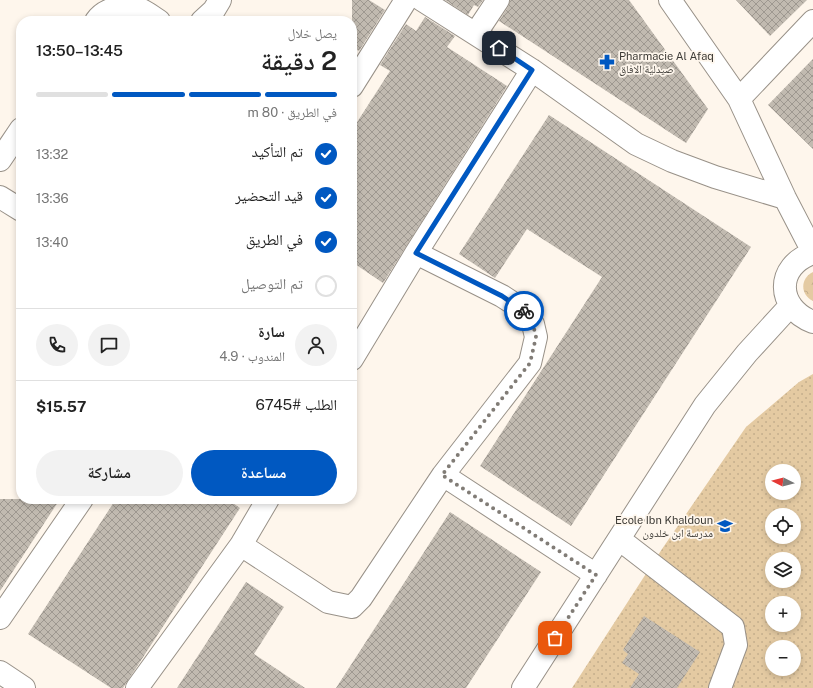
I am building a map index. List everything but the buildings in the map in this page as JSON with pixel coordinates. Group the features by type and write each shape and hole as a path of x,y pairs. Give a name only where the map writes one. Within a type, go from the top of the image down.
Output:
{"street":[{"path":"207,16 214,10 220,0"},
{"path":"357,78 406,0"},
{"path":"422,0 532,70 636,144 672,161 715,177 785,198"},
{"path":"476,34 498,0"},
{"path":"670,0 739,99 785,198 813,252 796,261 786,278 786,297 790,306 800,316 813,322"},
{"path":"101,16 105,12 119,7 137,8 151,16"},
{"path":"739,99 813,21"},
{"path":"357,351 416,253 532,70"},
{"path":"0,160 16,136"},
{"path":"0,197 16,207"},
{"path":"241,545 328,602 352,608 361,598 442,475 530,363 536,337 533,324 525,312 502,296 416,253"},
{"path":"523,688 705,404 742,358 790,306"},
{"path":"442,475 596,575"},
{"path":"0,618 79,504"},
{"path":"137,688 241,545 265,504"},
{"path":"619,539 733,626 736,645 720,688"}],"green space":[{"path":"813,272 813,301 806,295 803,286 806,278"},
{"path":"813,374 813,688 572,688 662,549 746,427 799,382"}],"way so far":[{"path":"524,311 533,324 536,337 530,363 442,475 596,575 555,638"}],"place":[{"name":"Pharmacie Al Afaq صيدلية الافاق","path":"607,62"},
{"name":"Ecole Ibn Khaldoun مدرسة ابن خلدون","path":"725,526"}],"route":[{"path":"499,48 532,70 416,253 502,296 524,311"}]}
